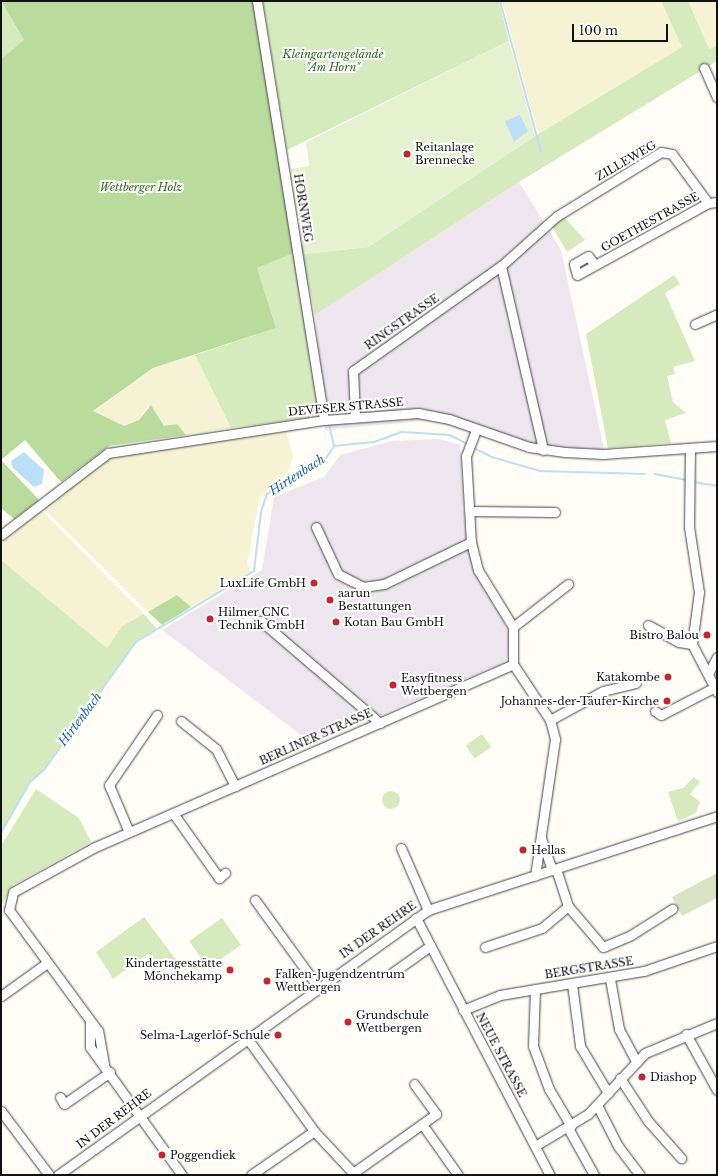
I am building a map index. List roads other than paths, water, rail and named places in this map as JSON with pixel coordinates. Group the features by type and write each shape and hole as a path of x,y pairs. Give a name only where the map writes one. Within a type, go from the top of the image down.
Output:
{"street":[{"name":"HORNWEG","path":"257,1 324,420"},
{"path":"704,68 717,97"},
{"name":"ZILLEWEG","path":"543,229 557,216 664,151 672,154 712,202"},
{"name":"GOETHESTRASSE","path":"594,265 712,202"},
{"name":"RINGSTRASSE","path":"355,416 353,371 501,266 543,229"},
{"path":"501,266 543,450"},
{"path":"695,324 717,314"},
{"name":"DEVESER STRASSE","path":"1,535 108,453 355,416 418,413 449,418 476,430 543,450 603,454 717,446"},
{"path":"476,430 468,448 471,542 478,570 513,627 513,664 550,720 555,739 535,876"},
{"path":"655,711 661,715 716,690 692,644 699,592 690,539 690,448"},
{"path":"470,511 555,512"},
{"path":"316,527 324,538 332,566 345,580 363,587 384,584 471,542"},
{"path":"513,627 568,584"},
{"path":"244,622 261,621 380,722"},
{"path":"648,625 679,642 692,644"},
{"path":"708,674 717,657"},
{"name":"BERLINER STRASSE","path":"47,963 9,910 13,892 61,863 173,812 513,664"},
{"path":"550,720 603,691 636,683"},
{"path":"129,832 109,786 157,715"},
{"path":"181,721 216,749 235,786"},
{"path":"173,812 219,878 225,873"},
{"name":"IN DER REHRE","path":"58,1175 142,1116 318,987 428,910 717,816"},
{"path":"541,838 568,906 603,947 631,935 672,909"},
{"path":"401,848 428,910"},
{"path":"255,900 318,987"},
{"path":"485,947 542,928 568,906"},
{"name":"NEUE STRASSE","path":"416,918 550,1175"},
{"path":"392,973 430,946"},
{"name":"BERGSTRASSE","path":"463,1010 489,998 535,989 610,979 644,971 717,946"},
{"path":"1,996 47,963 102,1038 104,1064"},
{"path":"610,979 619,1029 636,1060"},
{"path":"572,984 580,1046 608,1093"},
{"path":"535,989 535,1053 549,1089 594,1175"},
{"path":"90,1022 90,1047 142,1116 182,1175"},
{"path":"535,1146 569,1127 597,1105 636,1060 655,1047 717,1023"},
{"path":"686,1034 717,1090"},
{"path":"247,1038 314,1131 354,1174 436,1114 414,1084"},
{"path":"60,1097 64,1104 110,1072"},
{"path":"620,1078 648,1121 681,1158"},
{"path":"597,1105 618,1146 640,1175"},
{"path":"1,1110 49,1175"},
{"path":"422,1124 458,1175"},
{"path":"251,1175 314,1131"}],"water":[{"path":"520,115 528,131 514,142 505,121"},
{"path":"24,452 44,470 42,484 34,487 13,468 11,461"}],"waterway":[{"path":"500,1 541,152"},
{"path":"302,246 308,290"},
{"path":"329,424 334,446"},
{"name":"Hirtenbach","path":"1,833 30,782 44,770 136,642 254,571 261,512 267,494 325,460 334,446 374,442 402,432 450,435 467,444"},
{"name":"Hirtenbach","path":"472,447 492,457 540,471 645,474"},
{"name":"Hirtenbach","path":"655,474 686,480"},
{"name":"Hirtenbach","path":"693,482 717,486"}],"place":[{"name":"Reitanlage Brennecke","path":"407,154"},
{"name":"LuxLife GmbH","path":"314,583"},
{"name":"aarun Bestattungen","path":"330,600"},
{"name":"Hilmer CNC Technik GmbH","path":"210,619"},
{"name":"Kotan Bau GmbH","path":"336,622"},
{"name":"Bistro Balou","path":"707,635"},
{"name":"Katakombe","path":"668,677"},
{"name":"Easyfitness Wettbergen","path":"393,685"},
{"name":"Johannes-der-Täufer-Kirche","path":"667,701"},
{"name":"Hellas","path":"523,850"},
{"name":"Kindertagesstätte Mönchekamp","path":"230,970"},
{"name":"Falken-Jugendzentrum Wettbergen","path":"267,981"},
{"name":"Grundschule Wettbergen","path":"348,1022"},
{"name":"Selma-Lagerlöf-Schule","path":"278,1035"},
{"name":"Diashop","path":"642,1077"},
{"name":"Poggendiek","path":"162,1155"}],"park label":[{"name":"Kleingartengelände \"Am Horn\"","path":"333,61"},
{"name":"Wettberger Holz","path":"141,187"}]}
